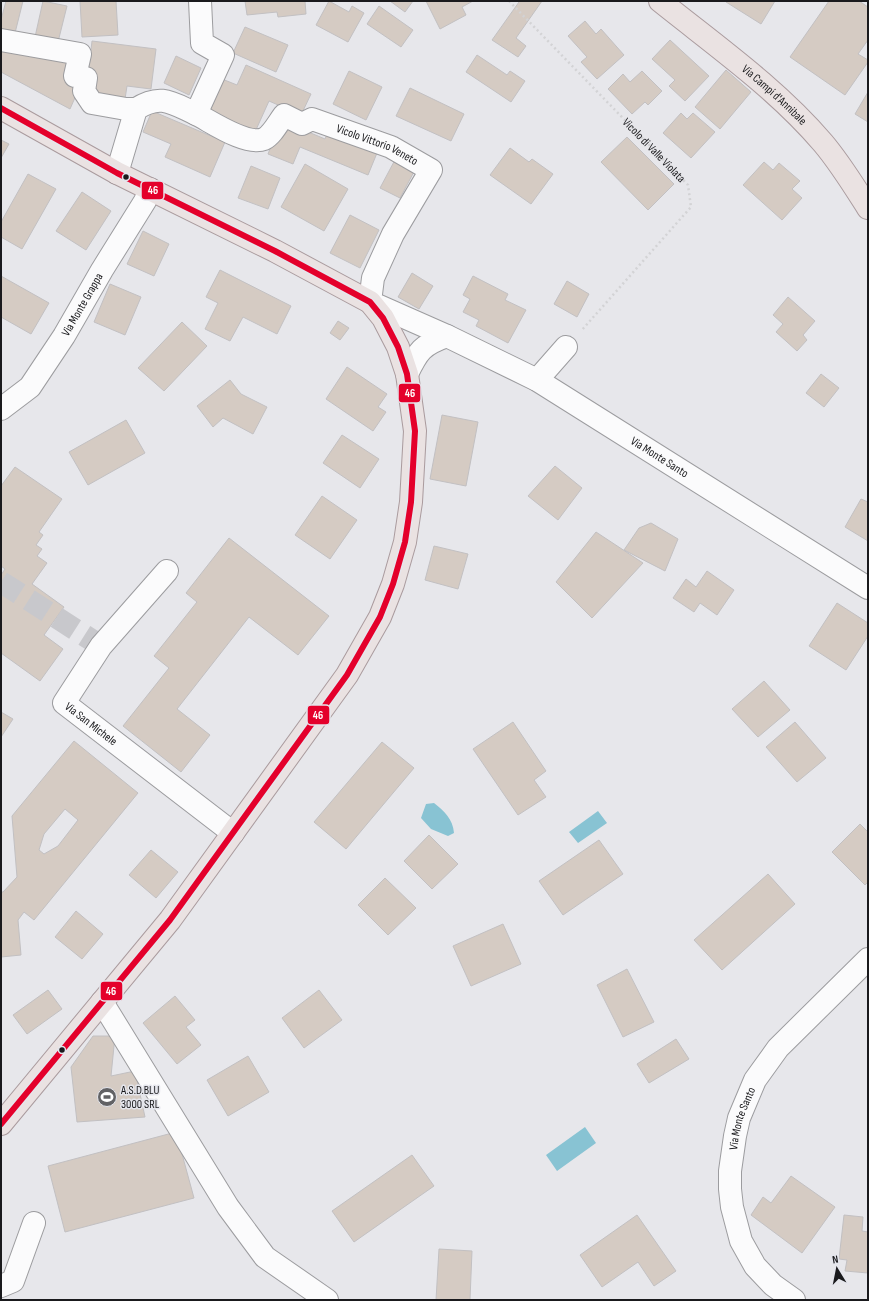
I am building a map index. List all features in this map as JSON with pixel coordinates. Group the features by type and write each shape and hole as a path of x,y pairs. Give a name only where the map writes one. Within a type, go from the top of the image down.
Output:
{"main road":[{"name":"Via Campi d'Annibale","path":"660,1 761,82 792,110 832,154 868,208"},
{"path":"1,108 117,173 275,252 370,302 383,318 394,336 407,374 416,431 412,486 405,542 388,597 380,617 347,675 170,920 1,1124"}],"street":[{"path":"1,40 80,54 75,76 86,78 84,92 92,103 126,109 136,109 149,102 162,100 168,101 196,114 223,55 202,43 200,1"},
{"path":"117,173 136,109"},
{"name":"Vicolo Vittorio Veneto","path":"196,114 240,137 257,140 264,139 270,135 284,115 302,124 312,119 391,147 431,170 390,242 373,278 370,302"},
{"name":"Via Monte Grappa","path":"1,408 30,387 64,336 102,270 145,201 150,189"},
{"name":"Via Monte Santo","path":"370,302 447,336 536,380 868,588"},
{"path":"407,374 415,358 422,349 434,341 447,336"},
{"path":"536,380 566,348"},
{"name":"Via San Michele","path":"167,571 101,646 64,703 233,833"},
{"name":"Via Monte Santo","path":"794,1300 773,1285 754,1266 741,1241 732,1207 730,1189 730,1171 735,1136 739,1118 755,1080 770,1059 794,1031 868,959"},
{"path":"102,1002 228,1207 260,1251 265,1257 327,1300"},
{"path":"1,1286 13,1281 34,1223"}],"path":[{"name":"Vicolo di Valle Violata","path":"509,1 688,185 692,207 566,348"}],"water":[{"path":"434,803 450,819 454,833 448,836 431,829 421,818 426,804"},
{"path":"598,811 607,823 578,843 569,832"},
{"path":"585,1127 596,1143 557,1171 546,1155"}],"building":[{"path":"6,1 23,1 15,33 1,29 1,20"},
{"path":"43,1 67,6 58,42 35,37"},
{"path":"80,1 116,1 118,35 82,37"},
{"path":"245,1 305,1 306,14 278,17 277,12 247,15"},
{"path":"329,1 349,12 352,6 364,13 348,42 316,25"},
{"path":"390,1 413,1 405,12"},
{"path":"426,1 473,1 462,7 466,15 440,29"},
{"path":"517,1 542,1 516,38 526,46 518,57 492,40 519,2"},
{"path":"775,1 761,24 726,2"},
{"path":"829,1 859,1 868,7 868,40 858,54 868,60 868,62 845,95 790,57"},
{"path":"379,6 413,30 401,47 367,24"},
{"path":"585,21 596,34 601,29 624,55 597,79 581,62 587,57 568,36"},
{"path":"245,27 288,45 276,72 233,53"},
{"path":"670,40 709,76 685,101 669,86 675,80 652,59"},
{"path":"92,41 156,49 151,89 127,86 125,99 86,94"},
{"path":"1,48 70,61 64,76 81,84 70,109 1,72"},
{"path":"477,55 507,75 510,71 525,81 511,102 466,72"},
{"path":"176,56 201,68 189,95 164,83"},
{"path":"246,65 311,94 301,115 269,101 255,132 208,111 222,79 237,85"},
{"path":"726,70 751,92 720,129 695,107"},
{"path":"349,71 382,87 366,120 333,104"},
{"path":"642,71 662,91 648,105 645,102 632,114 608,89 623,74 630,82"},
{"path":"410,88 464,114 451,141 396,116"},
{"path":"868,92 868,122 855,114"},
{"path":"152,111 225,142 210,177 165,157 171,144 143,132"},
{"path":"681,113 687,119 693,113 715,132 691,158 663,133"},
{"path":"287,123 325,139 328,132 377,153 368,175 300,147 293,164 268,154 277,131"},
{"path":"627,137 674,184 648,210 601,162"},
{"path":"1,140 9,144 1,158"},
{"path":"510,148 529,162 532,159 553,174 531,204 490,175"},
{"path":"396,158 416,168 400,198 380,188"},
{"path":"764,162 773,170 779,163 800,181 792,189 802,198 782,220 743,185"},
{"path":"305,164 348,189 324,231 281,207"},
{"path":"251,166 280,178 268,209 238,198"},
{"path":"28,174 56,189 22,249 1,237 1,222"},
{"path":"82,192 111,211 86,250 56,231"},
{"path":"350,215 379,230 360,268 330,253"},
{"path":"143,231 169,244 154,276 127,264"},
{"path":"220,270 291,306 277,334 243,317 230,341 205,329 218,303 206,297"},
{"path":"412,273 433,286 419,309 398,297"},
{"path":"1,276 49,303 31,334 1,317"},
{"path":"473,276 508,294 505,300 526,310 508,343 476,326 479,320 463,312 470,299 463,295"},
{"path":"567,281 589,294 577,317 554,304"},
{"path":"110,284 141,297 125,335 94,322"},
{"path":"788,297 815,321 803,335 807,340 797,351 776,332 783,324 773,315"},
{"path":"338,321 349,328 340,340 330,333"},
{"path":"182,322 207,346 164,391 138,368"},
{"path":"347,367 387,394 378,407 386,412 373,431 326,399"},
{"path":"821,374 839,388 824,407 806,393"},
{"path":"230,380 241,394 267,407 253,434 223,418 213,427 197,406"},
{"path":"442,415 478,422 466,486 430,479"},
{"path":"126,420 145,453 88,485 69,452"},
{"path":"342,435 379,459 360,488 323,463"},
{"path":"555,466 582,488 558,520 528,496"},
{"path":"15,467 62,499 39,532 43,535 36,545 42,549 37,556 47,563 32,584 64,607 44,635 63,649 40,681 1,653 1,575 5,569 1,566 1,486"},
{"path":"322,496 357,520 330,559 295,535"},
{"path":"861,499 868,502 868,541 845,527"},
{"path":"651,523 678,539 665,571 624,550 639,528"},
{"path":"596,532 643,563 592,618 556,582"},
{"path":"229,538 329,616 298,655 249,617 177,709 210,735 181,772 123,726 169,668 154,656 197,602 186,593"},
{"path":"434,546 468,554 458,589 425,580"},
{"path":"707,571 734,590 717,615 700,603 694,612 673,598 686,579 696,587"},
{"path":"837,603 868,623 868,636 846,670 809,646"},
{"path":"764,681 790,710 758,737 732,709"},
{"path":"1,712 13,719 1,737"},
{"path":"513,722 546,771 534,780 546,797 518,815 473,749"},
{"path":"795,722 826,758 797,782 766,747"},
{"path":"74,741 138,793 34,920 24,912 18,920 21,955 1,957 1,892 3,892 17,877 12,816","holes":["65,809 78,820 58,846 44,854 39,850 44,834"]},
{"path":"382,742 414,768 346,849 314,822"},
{"path":"860,824 868,832 868,882 865,885 832,852"},
{"path":"429,835 458,864 432,889 404,861"},
{"path":"599,840 623,874 563,915 539,881"},
{"path":"151,850 178,872 156,898 129,875"},
{"path":"768,874 795,904 722,970 694,940"},
{"path":"385,878 416,908 388,935 358,905"},
{"path":"76,911 103,934 82,959 55,937"},
{"path":"503,924 521,964 471,986 453,946"},
{"path":"627,969 654,1022 623,1037 597,985"},
{"path":"48,990 62,1009 27,1034 13,1015"},
{"path":"319,990 342,1020 304,1048 282,1018"},
{"path":"175,996 195,1020 186,1027 201,1045 177,1064 143,1023"},
{"name":"A.S.D.BLU 3000 SRL","path":"93,1036 115,1036 111,1076 135,1071 145,1117 77,1122 71,1067"},
{"path":"676,1039 689,1059 649,1083 637,1064"},
{"path":"248,1056 269,1092 228,1116 207,1080"},
{"path":"176,1132 194,1198 65,1232 48,1166"},
{"path":"412,1155 434,1186 354,1242 332,1211"},
{"path":"791,1176 835,1207 802,1253 751,1215 763,1197 771,1203"},
{"path":"637,1215 676,1271 654,1286 638,1262 602,1287 580,1255"},
{"path":"844,1215 863,1217 862,1231 868,1232 868,1273 845,1271 847,1260 839,1259"},
{"path":"439,1249 472,1251 470,1300 436,1300"}],"tunnel":[{"path":"1,582 101,646"}],"transit line":[{"name":"46","path":"1,108 117,173 275,251 370,302 383,318 398,347 407,374 415,431 411,502 405,542 393,584 380,617 347,675 170,920 1,1124"}],"place":[{"name":"A.S.D.BLU 3000 SRL","path":"107,1097"}]}
